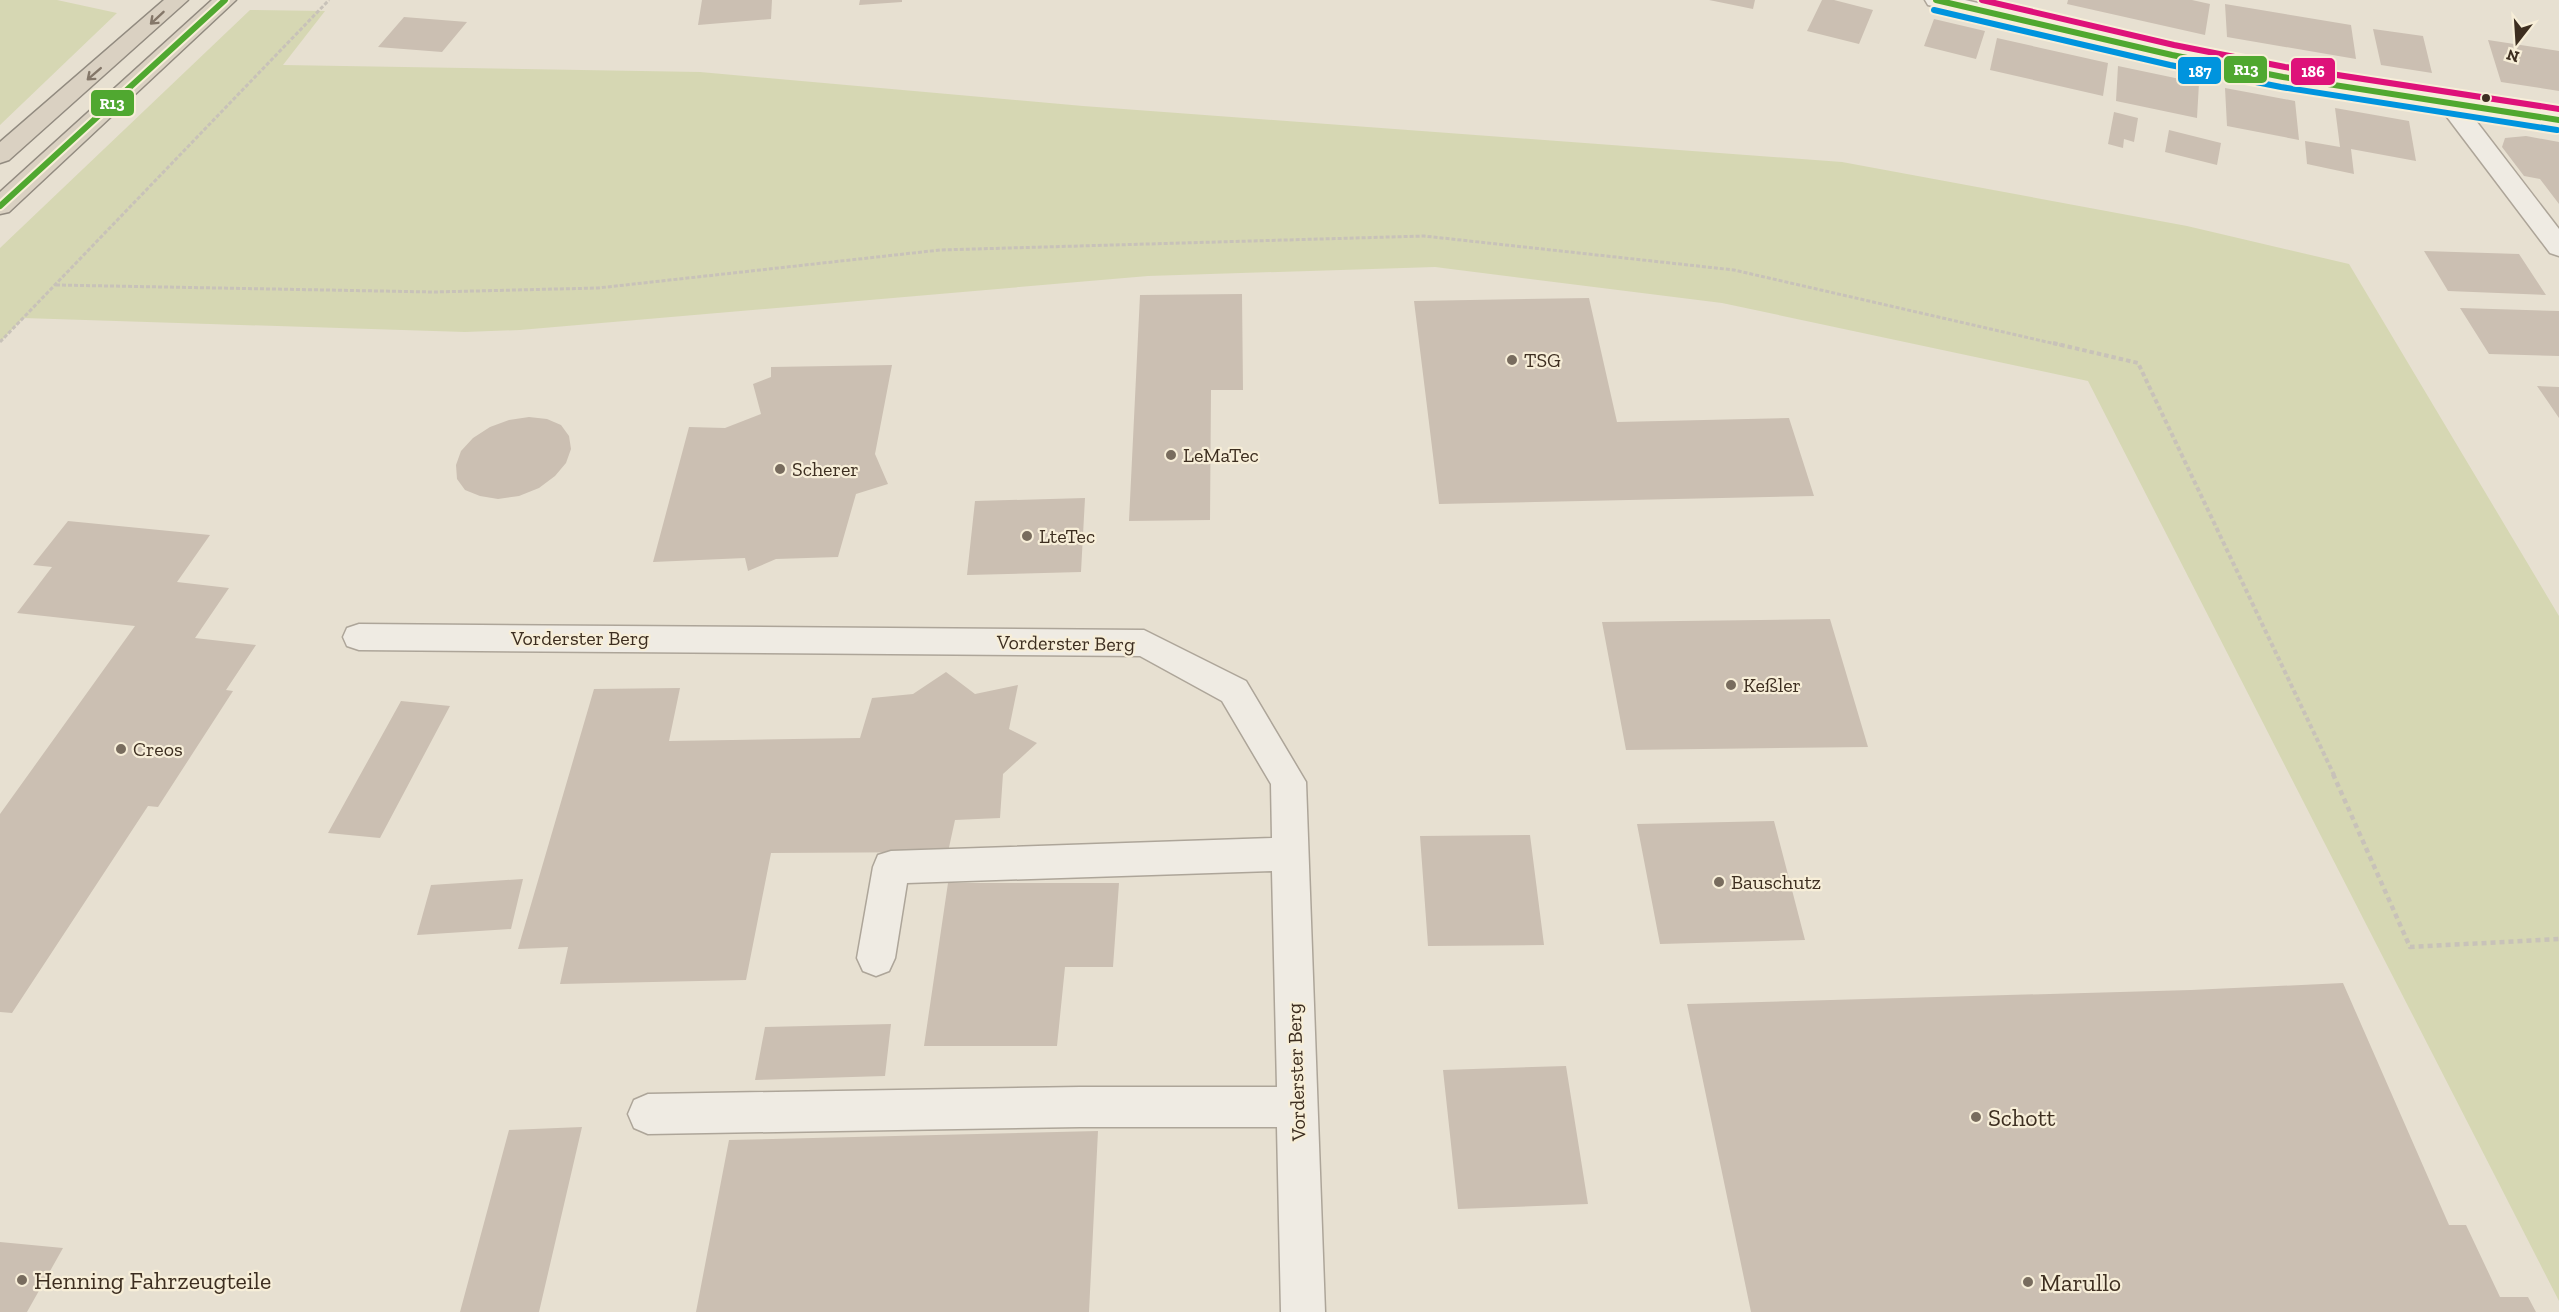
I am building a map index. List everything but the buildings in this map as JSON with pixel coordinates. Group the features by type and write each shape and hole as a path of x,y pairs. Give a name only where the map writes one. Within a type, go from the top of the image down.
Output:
{"highway":[{"path":"0,155 177,0"},
{"path":"0,206 225,0"}],"street":[{"path":"1936,0 2172,55 2316,83 2559,120"},
{"path":"2450,104 2559,247"},
{"name":"Vorderster Berg","path":"359,637 1144,643 1234,691 1288,782 1303,1312"},
{"path":"876,958 891,867 1289,854"},
{"path":"648,1114 1080,1107 1297,1107"}],"path":[{"path":"0,342 329,0"},
{"path":"56,285 434,292 598,288 940,250 1424,236 1734,270 2138,363 2332,771 2410,946 2559,939"}],"green space":[{"path":"0,0 57,0 117,13 0,125"},
{"path":"250,10 325,11 283,65 700,72 1083,106 1842,162 2187,226 2349,264 2559,616 2559,1301 2088,381 1722,303 1435,267 1148,276 520,330 465,332 23,318 0,342 0,248"}],"transit line":[{"name":"R13","path":"0,206 225,0"},
{"name":"R13","path":"1936,0 2172,55 2283,77 2559,120"},
{"name":"186","path":"1982,0 2174,45 2285,67 2559,109"},
{"name":"187","path":"1934,10 2170,65 2281,87 2557,130"}],"place":[{"name":"TSG","path":"1512,360"},
{"name":"LeMaTec","path":"1171,455"},
{"name":"Scherer","path":"780,469"},
{"name":"LteTec","path":"1027,536"},
{"name":"Keßler","path":"1731,685"},
{"name":"Creos","path":"121,749"},
{"name":"Bauschutz","path":"1719,882"},
{"name":"Schott","path":"1976,1117"},
{"name":"Henning Fahrzeugteile","path":"22,1280"},
{"name":"Marullo","path":"2028,1282"}]}
